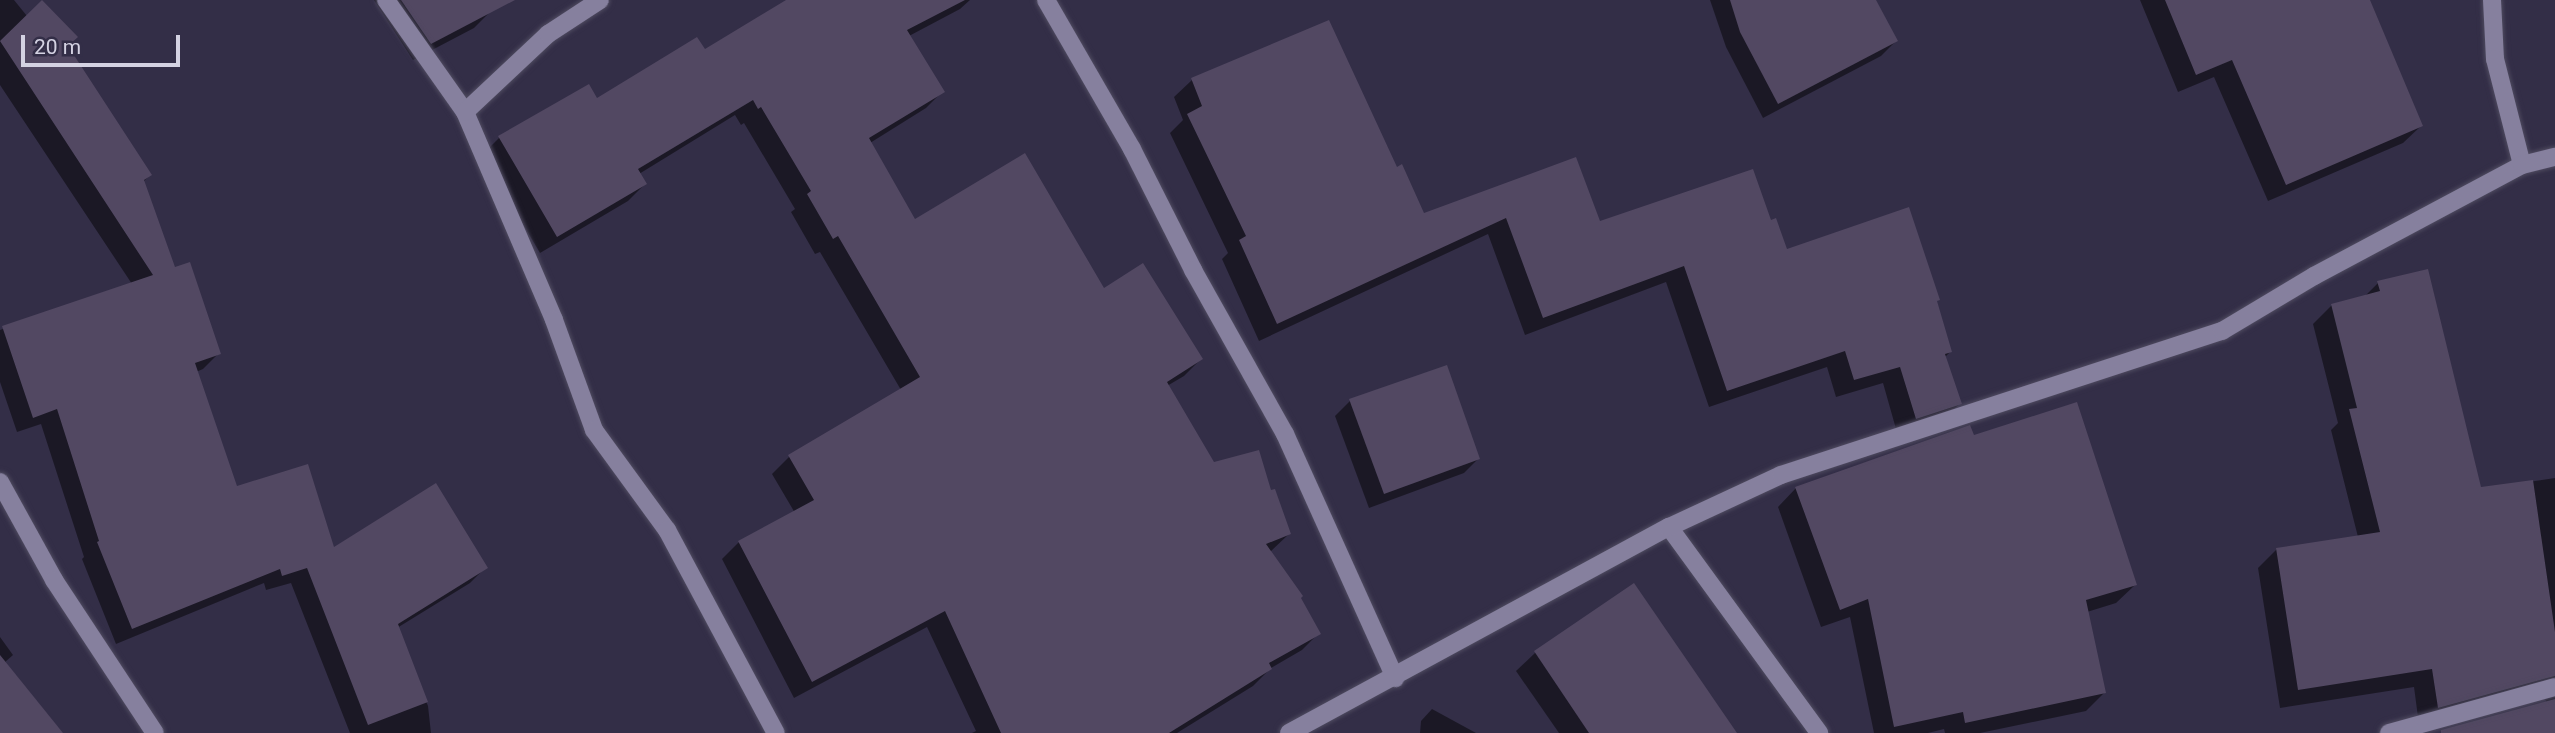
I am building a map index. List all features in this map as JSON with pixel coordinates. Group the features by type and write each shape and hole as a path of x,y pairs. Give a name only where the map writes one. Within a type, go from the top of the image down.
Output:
{"street":[{"path":"386,0 465,112 554,320 594,430 667,530 776,733"},
{"path":"465,112 548,34 600,0"},
{"path":"1046,0 1132,149 1194,270 1286,434 1395,678"},
{"path":"2492,0 2495,59 2522,165"},
{"path":"1289,733 1395,678 1669,527 1781,475 2222,331 2314,276 2522,165 2555,157"},
{"path":"0,482 54,580 155,733"},
{"path":"1669,527 1819,733"},
{"path":"2389,733 2555,687"}],"building":[{"path":"42,0 78,37 68,46 152,175 144,180 175,267 190,262 221,354 195,363 237,486 308,464 334,547 436,483 488,568 398,624 428,702 368,725 307,568 282,576 280,569 132,629 97,542 99,541 57,409 33,418 2,326 153,275 0,41"},
{"path":"401,0 515,0 431,44"},
{"path":"786,0 965,0 907,30 945,92 869,138 915,219 1025,153 1104,288 1143,263 1203,359 1167,382 1214,462 1259,450 1271,490 1275,489 1291,534 1266,544 1303,596 1301,598 1321,634 1269,663 1272,669 1169,733 1001,733 945,611 812,682 738,541 814,500 788,455 920,377 838,236 833,239 807,194 811,191 761,107 758,109 753,100 638,169 647,184 557,237 498,136 589,84 597,98 697,37 705,49"},
{"path":"1730,0 1876,0 1898,41 1778,104 1740,32"},
{"path":"2165,0 2370,0 2423,126 2286,185 2232,60 2196,75"},
{"path":"1329,20 1397,167 1402,164 1424,213 1576,157 1600,221 1753,169 1771,220 1776,218 1787,249 1909,207 1940,300 1937,301 1952,352 1945,354 1962,404 1916,419 1900,367 1854,380 1845,351 1727,391 1684,266 1543,318 1506,218 1277,324 1239,240 1246,236 1187,114 1202,106 1191,78"},
{"path":"2428,269 2481,487 2533,480 2555,632 2555,676 2438,708 2432,669 2298,690 2276,548 2380,532 2349,409 2357,408 2331,304 2380,291 2377,281"},
{"path":"1447,365 1480,459 1384,494 1349,399"},
{"path":"2077,402 2137,585 2086,600 2106,693 1965,723 1963,712 1894,727 1868,599 1840,610 1795,487 1970,425 1974,435"},
{"path":"1634,583 1737,733 1589,733 1534,651"},
{"path":"0,655 63,733 0,733"},
{"path":"2555,699 2555,733 2441,733 2441,730"}]}
